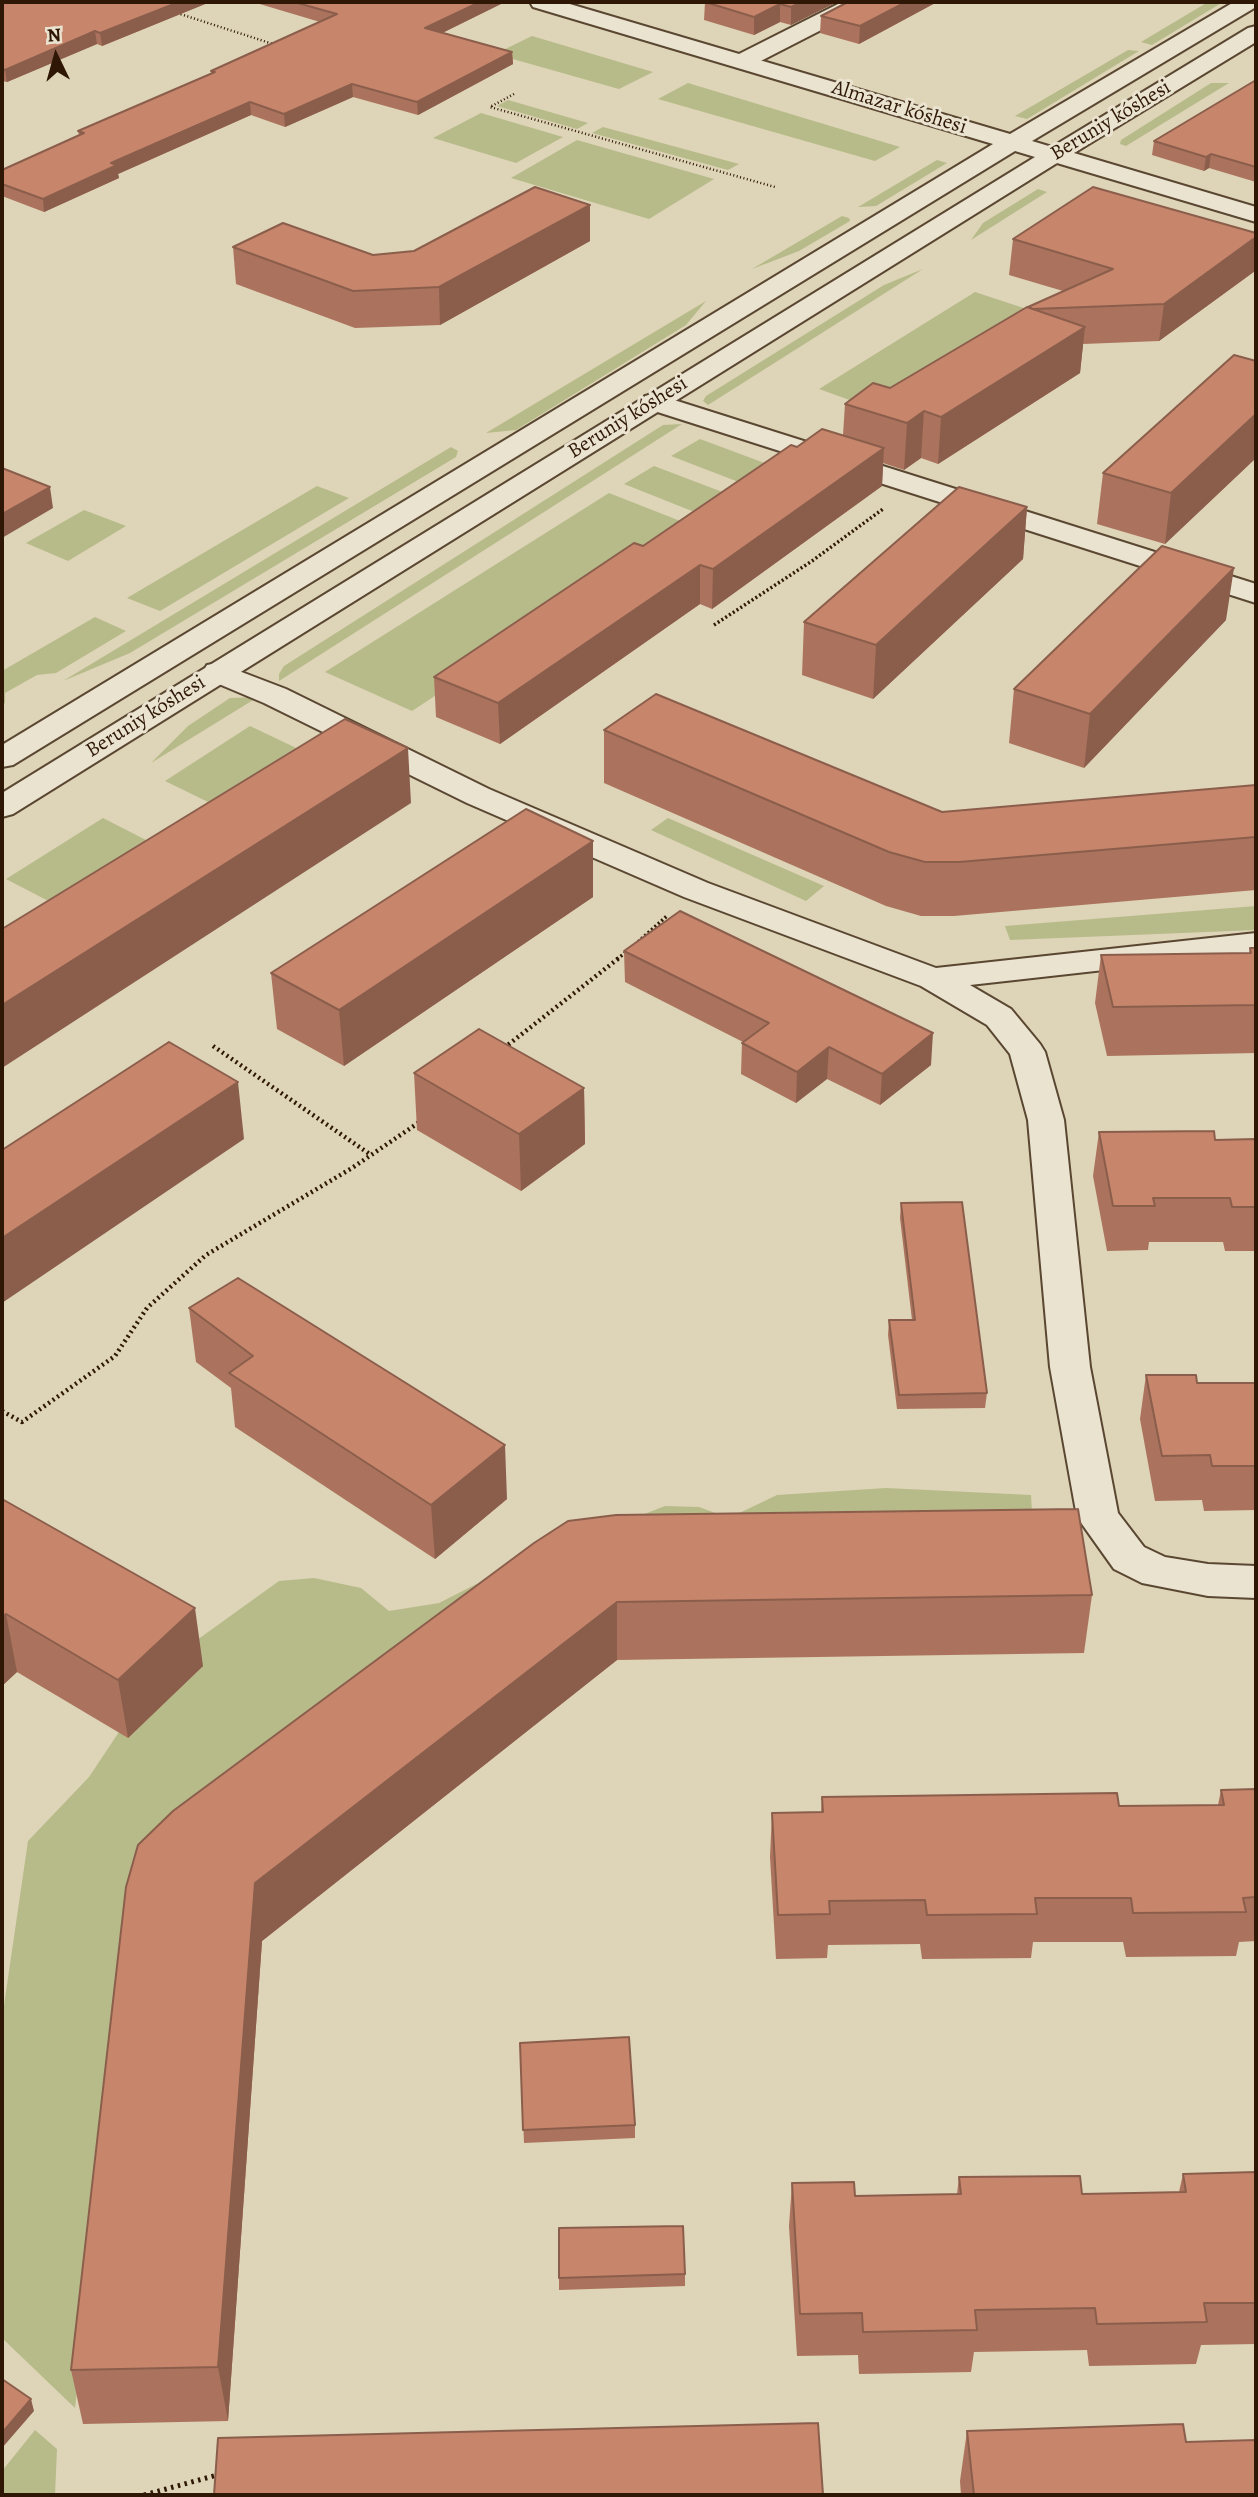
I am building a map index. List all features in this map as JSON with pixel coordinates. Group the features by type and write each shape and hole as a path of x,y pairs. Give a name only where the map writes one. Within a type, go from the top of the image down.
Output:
{"street":[{"name":"Almazar kóshesi","path":"541,2 1256,215"},
{"path":"743,61 858,2"},
{"name":"Beruniy kóshesi","path":"2,758 1014,142 1249,2"},
{"name":"Beruniy kóshesi","path":"2,807 1256,33"},
{"path":"655,402 1256,594"},
{"path":"218,672 275,696 461,788 696,891 933,979 999,1017 1027,1052 1046,1120 1070,1367 1098,1517 1129,1558 1157,1572 1208,1580 1256,1582"},
{"path":"933,979 1256,943"}],"path":[{"path":"169,10 283,48"},
{"path":"514,94 490,107 775,187"},
{"path":"714,625 812,561 914,486"},
{"path":"494,1057 524,1030 620,958 696,891"},
{"path":"213,1046 371,1155"},
{"path":"2,1411 22,1422 115,1356 147,1308 206,1255 371,1155 425,1118"},
{"path":"144,2495 236,2471"}],"green space":[{"path":"1208,2 1223,2 1152,45 1141,42"},
{"path":"532,36 653,72 619,89 495,54"},
{"path":"1128,50 1139,51 1027,119 1015,116"},
{"path":"688,83 900,147 875,161 658,99"},
{"path":"1211,83 1229,83 1126,146 1120,144 1121,140"},
{"path":"508,100 588,123 577,129 497,106"},
{"path":"481,113 563,137 516,163 433,138"},
{"path":"603,127 739,164 728,170 592,133"},
{"path":"577,140 714,179 649,219 511,178"},
{"path":"937,160 947,163 876,206 858,207"},
{"path":"1038,189 1047,192 971,240 983,223"},
{"path":"842,216 850,221 799,251 752,269"},
{"path":"923,269 708,405 703,401 706,396 884,285"},
{"path":"975,292 1054,318 897,417 819,389"},
{"path":"706,301 686,325 516,430 486,433"},
{"path":"682,424 279,681 279,674 284,666 663,425"},
{"path":"700,439 778,468 749,486 671,456"},
{"path":"451,447 458,451 456,457 130,653 63,681"},
{"path":"654,466 733,496 702,515 624,484"},
{"path":"317,486 349,498 160,611 127,598"},
{"path":"609,493 693,526 412,711 325,672"},
{"path":"84,510 126,526 68,561 26,543"},
{"path":"95,617 126,631 56,673 37,675 5,693 5,703 2,705 2,671"},
{"path":"258,697 151,763 188,726 230,698"},
{"path":"250,726 334,766 247,821 165,781"},
{"path":"103,818 187,861 89,922 6,879"},
{"path":"668,818 824,886 806,901 651,830"},
{"path":"1256,906 1256,930 1010,940 1005,926"},
{"path":"886,1488 1031,1495 1032,1512 617,1569 127,1940 75,2408 2,2338 2,2019 28,1841 89,1777 165,1663 279,1581 314,1578 361,1588 389,1611 439,1603 516,1564 665,1506 699,1507 729,1518 777,1495"},
{"path":"35,2430 57,2449 55,2495 2,2495 2,2471"}],"building":[{"path":"2,2 179,2 100,33 95,31 5,70 2,69"},
{"path":"294,2 480,2 425,28 512,52 417,102 352,84 284,114 250,102 111,163 117,165 43,199 2,184 2,170 84,133 78,131 215,72 211,71 337,14"},
{"path":"705,2 802,2 791,7 780,4 754,17"},
{"path":"848,2 906,2 860,26 821,16"},
{"path":"1256,80 1256,167 1211,154 1206,157 1154,141"},
{"path":"535,187 590,205 439,287 353,291 233,247 283,223 373,255 414,251"},
{"path":"1093,187 1256,233 1256,237 1164,304 1033,309 1028,307 1113,269 1013,239"},
{"path":"1027,307 1085,327 941,417 924,411 907,423 845,404 873,383 890,388"},
{"path":"1234,355 1256,361 1256,414 1171,493 1103,473"},
{"path":"822,429 884,448 713,569 700,565 498,703 434,677 634,543 643,546 791,445 797,447"},
{"path":"2,468 50,487 2,514"},
{"path":"959,487 1027,507 876,645 804,622"},
{"path":"1162,546 1234,568 1090,714 1014,689"},
{"path":"656,694 942,812 1256,785 1256,837 959,862 925,862 889,852 604,730"},
{"path":"345,719 408,748 2,1005 2,929"},
{"path":"526,809 593,841 339,1010 271,973"},
{"path":"680,911 933,1033 882,1074 829,1047 797,1072 742,1043 769,1023 624,951"},
{"path":"1250,948 1256,948 1256,1005 1113,1007 1101,955 1251,953"},
{"path":"479,1029 584,1088 519,1134 414,1073"},
{"path":"169,1042 238,1082 2,1238 2,1150"},
{"path":"1214,1131 1215,1140 1256,1139 1256,1207 1232,1207 1230,1198 1153,1198 1155,1206 1113,1206 1099,1132"},
{"path":"962,1202 987,1393 899,1395 889,1320 915,1320 901,1203"},
{"path":"238,1278 505,1445 431,1505 229,1373 253,1356 189,1308"},
{"path":"1146,1375 1196,1375 1197,1383 1256,1383 1256,1466 1212,1466 1210,1455 1162,1456"},
{"path":"2,1499 195,1608 118,1680 6,1614 2,1618"},
{"path":"1078,1509 1092,1595 617,1602 255,1883 218,2367 71,2370 126,1887 138,1845 173,1811 534,1543 568,1521 616,1515"},
{"path":"1256,1789 1256,1897 1243,1898 1246,1912 1133,1913 1131,1898 1035,1898 1037,1914 927,1915 925,1900 829,1901 830,1914 778,1915 772,1813 823,1812 822,1797 1117,1793 1119,1806 1224,1805 1221,1790"},
{"path":"629,2037 635,2125 523,2130 520,2043"},
{"path":"1256,2172 1256,2303 1204,2303 1207,2322 1097,2324 1095,2308 975,2310 977,2330 863,2332 862,2313 800,2314 792,2183 854,2182 855,2196 961,2194 959,2177 1080,2176 1082,2194 1186,2192 1183,2174"},
{"path":"683,2226 685,2274 559,2278 559,2228"},
{"path":"2,2379 31,2399 2,2433"},
{"path":"818,2423 823,2495 214,2495 218,2438"},
{"path":"1183,2424 1186,2442 1256,2440 1256,2495 974,2495 967,2431"}]}
